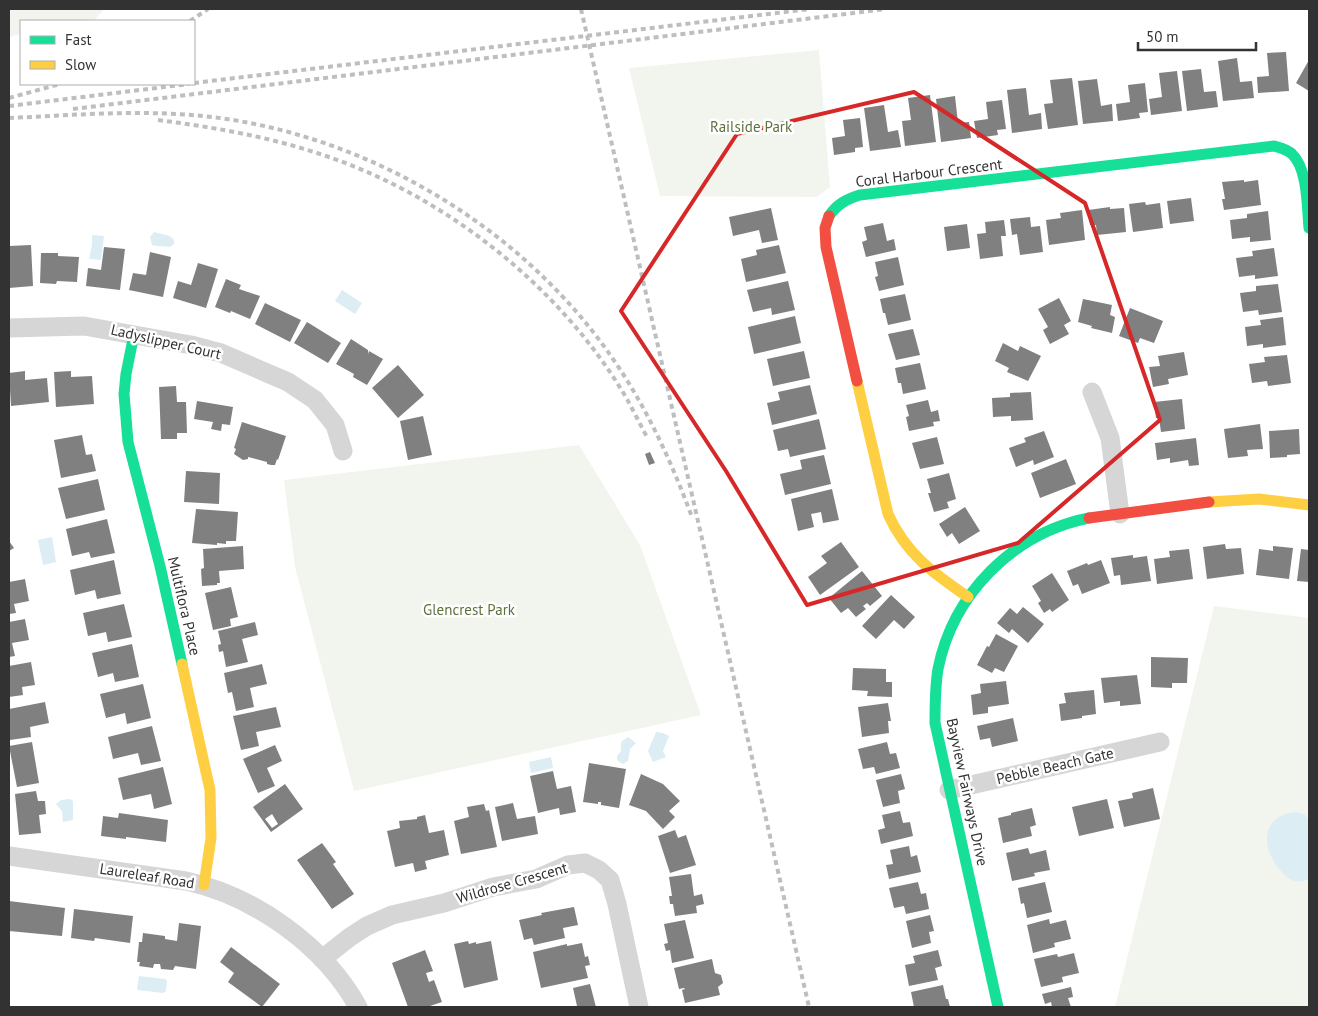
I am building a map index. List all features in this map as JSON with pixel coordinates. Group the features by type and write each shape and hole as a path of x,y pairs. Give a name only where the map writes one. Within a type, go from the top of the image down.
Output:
{"street":[{"name":"Coral Harbour Crescent","path":"968,597 926,568 913,555 895,530 888,514 826,247 824,230 836,206 851,198 860,196 1274,146 1289,151 1294,155 1300,166 1309,228"},
{"name":"Ladyslipper Court","path":"9,328 84,326 191,345 221,354 288,382 315,400 335,425 343,451"},
{"name":"Multiflora Place","path":"134,334 124,394 128,442 160,566 210,790 212,812 211,837 204,885"},
{"path":"1092,392 1110,438 1120,514"},
{"name":"Bayview Fairways Drive","path":"998,1007 935,722 935,690 940,662 957,614 982,579 1000,561 1022,544 1070,523 1095,517 1229,500 1254,499 1309,505"},
{"name":"Pebble Beach Gate","path":"949,790 1160,742"},
{"name":"Laureleaf Road","path":"9,856 170,878 204,885 236,897 272,917 298,936 322,959 342,983 358,1007"},
{"name":"Wildrose Crescent","path":"322,959 367,926 392,915 444,903 493,887 536,878 568,865 584,863 599,870 610,880 639,1007"}],"highlighted area":[{"path":"914,92 1085,203 1160,420 1018,543 807,605 726,471 621,311 737,134"}],"green space":[{"path":"9,9 104,9 95,20 20,20 20,34 9,37"},
{"name":"Railside Park","path":"819,50 830,187 817,197 660,196 629,68"},
{"name":"Glencrest Park","path":"579,445 640,545 701,715 354,791 295,567 284,480"},
{"path":"1214,606 1309,618 1309,1007 1115,1007"}],"shaded area":[{"path":"154,232 170,236 174,240 174,244 170,247 152,245 150,237"},
{"path":"92,235 104,236 101,260 89,259"},
{"path":"342,290 362,303 355,314 335,301"},
{"path":"52,537 56,562 43,565 38,540"},
{"path":"656,732 669,736 663,751 666,757 653,762 648,751"},
{"path":"628,737 636,743 630,749 628,761 623,764 617,760 617,756 621,751 621,742"},
{"path":"551,757 553,768 531,773 529,762"},
{"path":"70,799 73,801 73,820 63,822 62,811 56,804 61,800"},
{"path":"1296,812 1304,814 1309,819 1309,879 1300,881 1290,879 1279,869 1269,851 1267,842 1271,825 1276,819 1285,814"},
{"path":"139,976 165,979 167,981 166,991 163,993 138,990"}],"building":[{"path":"1286,52 1289,91 1258,93 1257,77 1269,76 1267,53"},
{"path":"1237,58 1240,82 1252,81 1254,98 1223,101 1218,61"},
{"path":"1309,60 1309,91 1296,83"},
{"path":"1201,69 1204,92 1216,91 1218,107 1187,111 1182,71"},
{"path":"1177,71 1182,111 1151,115 1149,99 1162,97 1159,73"},
{"path":"1072,78 1078,125 1048,129 1044,104 1053,103 1050,80"},
{"path":"1097,79 1101,106 1112,104 1113,121 1083,124 1078,81"},
{"path":"1145,83 1148,112 1139,113 1140,118 1118,121 1116,104 1130,102 1128,85"},
{"path":"1026,88 1029,115 1041,113 1042,129 1012,133 1007,90"},
{"path":"930,95 936,142 905,146 902,121 911,120 908,98"},
{"path":"955,96 958,123 969,122 971,138 941,142 936,99"},
{"path":"1002,100 1006,129 997,130 998,135 977,138 974,121 988,119 986,102"},
{"path":"884,105 888,132 898,130 901,147 870,151 864,108"},
{"path":"860,118 863,147 855,148 855,152 834,155 832,138 845,136 843,120"},
{"path":"1244,180 1244,182 1258,180 1261,205 1224,210 1222,199 1225,199 1222,182"},
{"path":"1191,198 1194,221 1170,224 1167,201"},
{"path":"1145,202 1146,205 1160,203 1163,228 1133,232 1129,204"},
{"path":"1110,207 1110,209 1124,208 1126,232 1097,235 1096,225 1090,225 1088,210"},
{"path":"771,208 778,240 762,243 759,230 733,236 729,217"},
{"path":"1082,210 1085,240 1049,245 1046,220 1061,218 1060,213"},
{"path":"1268,211 1271,240 1250,242 1250,237 1232,239 1230,220 1247,218 1247,214"},
{"path":"1030,217 1031,227 1040,226 1043,252 1020,255 1017,234 1012,235 1010,219"},
{"path":"1004,220 1006,236 1001,236 1003,256 980,259 977,234 986,233 985,222"},
{"path":"883,223 887,241 894,239 896,250 866,257 862,242 867,240 864,227"},
{"path":"967,224 970,248 947,251 944,227"},
{"path":"31,245 33,286 9,288 9,246"},
{"path":"779,245 786,273 746,282 741,259 757,255 756,250"},
{"path":"104,247 125,249 120,290 86,286 88,268 101,270"},
{"path":"1274,248 1278,276 1255,279 1255,275 1239,277 1236,258 1253,256 1252,251"},
{"path":"150,252 171,257 163,297 129,290 133,273 146,275"},
{"path":"41,253 58,253 58,256 79,257 77,282 57,281 56,284 40,283"},
{"path":"898,257 904,285 879,291 875,277 878,276 875,262"},
{"path":"198,263 218,269 206,308 173,298 178,281 191,285"},
{"path":"226,279 241,285 239,289 260,296 250,319 215,307"},
{"path":"788,281 795,310 772,315 771,308 753,312 747,290"},
{"path":"1278,284 1282,312 1259,315 1258,310 1243,312 1240,293 1256,291 1256,286"},
{"path":"905,294 911,320 888,325 880,299"},
{"path":"1059,298 1071,321 1064,325 1069,334 1050,344 1043,330 1048,327 1038,309"},
{"path":"1083,299 1112,305 1110,315 1115,317 1112,333 1091,328 1092,326 1078,322"},
{"path":"265,303 301,320 290,342 255,324"},
{"path":"1130,308 1163,321 1154,343 1140,338 1138,343 1119,336"},
{"path":"795,316 801,343 754,354 748,327"},
{"path":"1283,317 1286,345 1263,348 1263,344 1247,346 1245,327 1261,325 1260,320"},
{"path":"307,322 341,343 328,363 294,343"},
{"path":"913,329 920,355 896,360 888,334"},
{"path":"351,339 368,350 368,354 369,351 383,359 367,385 353,377 354,374 336,364"},
{"path":"1003,343 1018,351 1020,346 1041,356 1028,381 1007,372 1009,368 995,361"},
{"path":"804,351 810,378 773,386 767,359"},
{"path":"1184,352 1188,375 1168,379 1169,384 1153,387 1149,367 1160,366 1158,356"},
{"path":"1287,355 1291,383 1268,386 1267,381 1252,383 1249,364 1265,362 1264,357"},
{"path":"920,363 926,389 903,394 901,383 898,383 895,368"},
{"path":"398,365 424,395 398,418 372,388"},
{"path":"25,371 25,380 47,378 49,402 11,406 9,373"},
{"path":"71,371 71,377 92,376 94,404 56,407 54,372"},
{"path":"810,385 817,414 772,425 767,403 780,400 778,392"},
{"path":"176,386 177,402 186,402 187,433 177,433 177,439 161,439 159,387"},
{"path":"1031,392 1033,420 1011,421 1011,416 993,417 992,398 1010,397 1010,393"},
{"path":"1182,399 1185,429 1161,432 1159,418 1156,418 1154,402"},
{"path":"928,400 931,412 938,410 940,421 933,422 934,426 909,431 906,417 909,416 906,405"},
{"path":"197,401 233,407 230,425 222,424 221,431 211,429 213,422 194,419"},
{"path":"423,416 432,455 408,460 400,421"},
{"path":"819,419 826,449 790,457 788,449 778,451 773,430"},
{"path":"242,422 286,436 275,465 248,457 248,459 243,460 234,454"},
{"path":"1260,424 1263,449 1247,450 1248,456 1228,458 1224,429"},
{"path":"1299,429 1300,454 1270,458 1269,431"},
{"path":"1044,431 1054,457 1034,465 1033,460 1016,467 1009,448 1026,442 1024,438"},
{"path":"82,435 86,455 92,454 96,471 61,478 54,440"},
{"path":"937,437 944,464 920,469 912,443"},
{"path":"1196,438 1199,465 1189,466 1188,460 1170,463 1170,458 1157,460 1155,443"},
{"path":"650,452 655,463 649,465 645,454"},
{"path":"824,455 831,484 785,495 780,474 802,469 800,460"},
{"path":"1066,459 1076,484 1040,498 1031,473"},
{"path":"186,471 220,473 219,504 184,502"},
{"path":"949,473 956,499 947,502 949,508 934,512 928,493 931,493 927,479"},
{"path":"98,479 105,510 66,519 58,488"},
{"path":"832,489 839,520 823,523 821,512 811,514 814,527 798,531 791,499"},
{"path":"965,507 980,531 959,544 952,533 947,537 939,524"},
{"path":"196,509 238,512 236,541 226,541 226,544 217,543 217,545 192,543"},
{"path":"107,519 115,553 91,558 89,552 72,556 66,529"},
{"path":"9,541 14,548 9,551"},
{"path":"841,542 859,567 820,595 808,577 827,563 821,556"},
{"path":"1225,544 1226,549 1241,548 1244,574 1207,579 1203,547"},
{"path":"243,546 244,569 219,571 220,583 202,586 201,569 204,568 203,549"},
{"path":"1273,546 1293,548 1289,579 1256,575 1259,549 1273,551"},
{"path":"1189,549 1193,579 1157,584 1154,559 1170,557 1169,551"},
{"path":"1301,549 1309,550 1309,582 1297,581"},
{"path":"1133,555 1133,558 1147,556 1151,581 1121,585 1120,575 1114,576 1111,558"},
{"path":"114,560 121,594 97,599 95,590 75,595 70,570"},
{"path":"1101,560 1110,583 1082,594 1078,584 1073,586 1067,571"},
{"path":"862,571 882,596 870,606 867,603 863,606 866,609 856,617 848,608 841,613 829,598"},
{"path":"1052,573 1069,600 1052,612 1050,609 1044,613 1038,603 1041,601 1032,586"},
{"path":"25,579 29,601 14,604 16,613 9,614 9,582"},
{"path":"231,587 238,617 230,619 231,626 213,630 205,593"},
{"path":"891,595 915,617 904,629 894,620 876,639 862,626"},
{"path":"124,604 132,637 108,642 106,632 88,636 83,613"},
{"path":"1023,607 1044,624 1028,643 1012,629 1009,633 997,623 1010,608 1017,614"},
{"path":"25,619 29,640 12,643 15,656 9,657 9,622"},
{"path":"255,622 258,635 242,639 248,662 226,667 223,651 219,652 218,645 221,644 218,631"},
{"path":"996,634 1018,646 1004,672 995,668 992,673 977,665"},
{"path":"132,644 139,677 115,682 113,673 98,677 92,653"},
{"path":"1151,657 1188,658 1187,683 1172,683 1172,688 1151,687"},
{"path":"31,662 35,685 22,687 23,695 9,697 9,666"},
{"path":"262,664 267,684 250,688 254,707 236,711 232,692 228,693 224,673"},
{"path":"853,668 886,669 886,682 892,682 892,697 867,696 868,691 852,690"},
{"path":"1137,675 1141,704 1120,706 1120,701 1104,703 1101,678"},
{"path":"1006,681 1009,704 988,707 988,713 973,715 971,695 981,693 980,684"},
{"path":"143,684 151,718 127,724 125,713 106,718 100,694"},
{"path":"1094,690 1096,714 1061,721 1059,704 1066,703 1064,693"},
{"path":"45,702 49,723 30,727 31,737 10,740 9,709"},
{"path":"888,703 891,721 888,721 889,733 862,737 858,707"},
{"path":"276,707 281,727 256,732 259,746 241,750 233,716"},
{"path":"1013,718 1018,741 992,747 990,738 980,740 977,726"},
{"path":"152,726 161,761 141,765 138,753 113,759 108,737"},
{"path":"32,742 39,783 17,787 9,746"},
{"path":"887,742 890,754 896,753 900,768 876,774 874,767 863,769 858,749"},
{"path":"275,745 282,761 267,768 275,786 258,793 243,759"},
{"path":"589,763 626,769 619,808 601,805 601,802 598,802 598,804 583,802"},
{"path":"163,767 172,804 154,809 151,794 123,800 118,778"},
{"path":"553,771 557,789 571,786 576,812 560,815 559,808 538,813 530,776"},
{"path":"641,774 663,784 680,801 669,811 675,817 663,829 646,811 629,805"},
{"path":"901,774 905,789 898,791 900,803 883,807 876,780"},
{"path":"285,784 303,809 271,832 253,807","holes":["272,814 278,824 272,828 265,819"]},
{"path":"1153,788 1160,819 1124,827 1118,801 1133,798 1132,793"},
{"path":"36,791 38,801 45,801 46,814 39,815 41,833 19,835 15,794"},
{"path":"1107,799 1114,828 1079,836 1072,807"},
{"path":"513,803 517,819 535,816 538,834 502,841 495,807"},
{"path":"484,804 486,811 489,810 497,847 461,854 454,821 469,817 467,807"},
{"path":"1032,808 1036,825 1030,827 1032,836 1003,843 998,818"},
{"path":"900,811 903,823 910,822 913,836 881,844 878,830 885,828 882,815"},
{"path":"119,813 168,820 166,842 101,836 103,816 118,818"},
{"path":"425,815 429,833 444,830 449,855 425,861 427,869 415,872 413,863 395,867 387,831 400,828 399,821 417,819 417,817"},
{"path":"675,830 678,838 686,835 696,865 670,873 658,836"},
{"path":"322,843 336,862 333,864 354,894 332,909 297,860"},
{"path":"909,846 911,857 917,855 921,872 889,879 886,865 893,864 890,850"},
{"path":"1028,848 1030,854 1046,850 1050,870 1034,873 1035,876 1012,881 1006,853"},
{"path":"691,874 694,896 702,894 704,904 696,906 697,913 675,916 673,904 670,904 669,896 672,896 669,877"},
{"path":"918,882 921,894 926,893 929,909 906,914 904,906 894,908 889,888"},
{"path":"1045,882 1052,912 1027,918 1024,903 1021,904 1018,888"},
{"path":"9,901 65,908 62,936 9,931"},
{"path":"574,907 578,925 563,928 565,938 534,945 532,938 524,940 519,920 542,915 541,913"},
{"path":"74,909 133,916 130,943 95,938 94,941 71,938"},
{"path":"930,915 934,931 929,932 931,943 912,948 906,921"},
{"path":"1049,919 1050,924 1066,920 1071,939 1054,943 1055,947 1033,953 1027,925"},
{"path":"685,920 694,958 672,963 670,950 666,951 664,944 668,943 664,924"},
{"path":"179,923 201,926 196,969 175,966 173,970 161,969 160,964 154,964 153,968 139,966 140,962 137,962 139,942 142,942 143,933 165,936 165,939 177,941"},
{"path":"468,941 469,944 476,942 476,944 491,941 498,980 464,988 454,944"},
{"path":"582,943 585,957 588,956 590,965 585,966 588,978 541,988 533,952 567,944 567,946"},
{"path":"231,947 280,984 262,1007 228,982 234,973 220,962"},
{"path":"425,950 433,971 426,973 429,982 434,980 442,1002 427,1007 408,1007 392,963"},
{"path":"938,950 942,966 935,968 938,980 909,986 905,965 915,963 913,956"},
{"path":"1074,953 1079,973 1062,977 1063,982 1041,987 1034,959 1057,954 1058,957"},
{"path":"712,959 715,973 721,975 723,983 718,987 720,995 685,1003 682,990 685,989 679,989 674,968"},
{"path":"590,984 596,1007 573,1007 577,1006 573,988"},
{"path":"943,985 950,1007 914,1007 911,992"},
{"path":"1071,987 1073,997 1068,998 1071,1007 1052,1007 1051,1002 1045,1004 1042,994"}],"railway":[{"path":"192,20 208,9"},
{"path":"581,9 809,1007"},
{"path":"195,83 810,9"},
{"path":"73,109 886,9"},
{"path":"9,98 56,85"},
{"path":"9,106 181,85"},
{"path":"9,118 110,113 161,113 212,117 271,127 328,144 384,167 438,196 488,230 534,269 576,312 613,359 637,396 667,455 692,517"},
{"path":"158,120 238,133 317,153 363,170 409,192 452,218 494,248 568,318 600,357 627,399 648,439"}],"traffic: fast":[{"path":"829,216 843,202 860,195 1274,146 1290,152 1301,169 1306,189 1309,228"},
{"path":"134,334 124,394 128,442 160,566 182,664"},
{"path":"998,1007 935,723 938,669 946,642 957,616 972,592 991,571 1035,537 1061,526 1089,518"}],"traffic: slow":[{"path":"857,381 888,514 895,528 912,552 922,562 943,580 968,597"},
{"path":"1209,502 1259,499 1309,505"},
{"path":"182,664 210,790 211,838 204,885"}],"traffic: jam":[{"path":"829,216 825,228 826,247 857,381"},
{"path":"1089,518 1209,502"}]}
